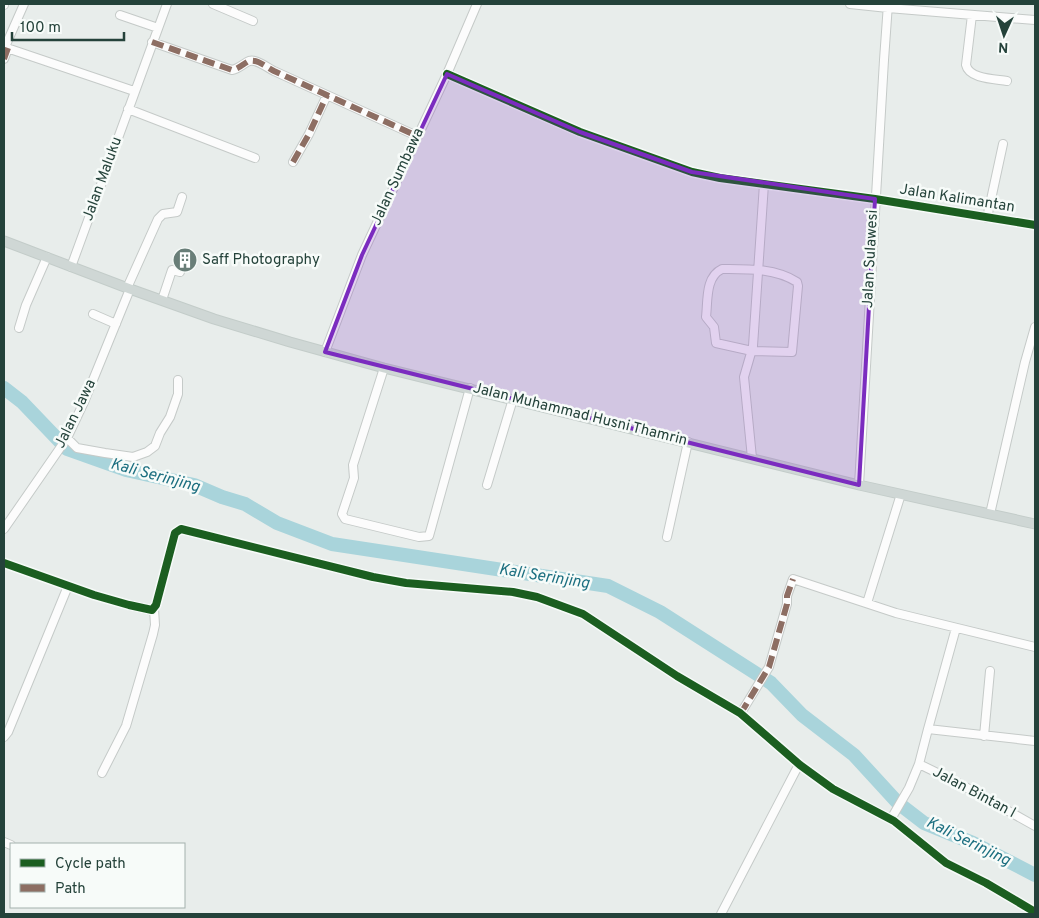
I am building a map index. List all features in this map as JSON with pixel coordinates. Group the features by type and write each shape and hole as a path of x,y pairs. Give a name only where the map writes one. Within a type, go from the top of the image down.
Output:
{"main road":[{"name":"Jalan Muhammad Husni Thamrin","path":"4,240 71,267 214,319 325,352 859,485 1035,524"}],"street":[{"path":"4,59 5,47 24,4"},
{"name":"Jalan Maluku","path":"71,267 167,4"},
{"path":"213,4 253,21"},
{"name":"Jalan Sumbawa","path":"325,352 362,255 447,74 477,4"},
{"path":"850,4 1035,20"},
{"name":"Jalan Sulawesi","path":"859,485 888,6"},
{"path":"972,15 967,69 973,74 1007,82"},
{"path":"120,16 158,28"},
{"path":"152,42 232,70 253,60 417,136"},
{"path":"5,47 134,91"},
{"name":"Jalan Kalimantan","path":"447,74 580,132 692,172 720,178 875,198 1035,225"},
{"path":"293,162 309,134 327,95"},
{"path":"128,109 255,158"},
{"path":"987,218 1003,144"},
{"path":"752,458 744,377 752,351 764,184"},
{"name":"Jalan Jawa","path":"4,529 66,440 84,402 158,219 163,214 177,212 182,198"},
{"path":"19,328 26,305 46,257"},
{"path":"722,269 758,270 784,275 797,282 792,351 752,351 716,343 714,326 706,318 709,288 714,275 722,269"},
{"path":"162,300 172,270 180,272"},
{"path":"92,314 116,324"},
{"path":"990,514 1025,362 1035,327"},
{"path":"384,368 353,465 354,478 342,514 345,519 362,524 423,537 428,536 470,388"},
{"path":"66,440 77,448 105,453 133,457 147,452 154,446 170,416 178,394 178,380"},
{"path":"487,485 513,399"},
{"path":"667,537 688,442"},
{"path":"867,603 901,494"},
{"path":"102,772 126,726 153,634 154,609 175,533 181,530 373,577 406,583 513,592 537,597 583,614 677,676 742,711 800,765 842,795 891,819 905,828 946,863 986,883 1035,912"},
{"path":"4,563 129,605 154,609"},
{"path":"742,711 769,667 787,596 793,580 956,628 1035,647"},
{"path":"4,737 8,732 68,586"},
{"name":"Jalan Bintan I","path":"956,628 919,764 956,782 1035,826"},
{"path":"984,736 990,671"},
{"path":"928,729 1035,741"},
{"path":"891,819 909,788 919,764"},
{"path":"720,914 800,765"}],"highlighted area":[{"path":"447,74 580,132 692,172 875,199 859,485 325,352 362,255"}],"waterway":[{"name":"Kali Serinjing","path":"4,388 22,402 67,449 126,470 194,485 245,504 277,523 332,544 608,586 660,612 771,683 802,715 854,755 898,803 924,823 973,843 1035,875"}],"marked path":[{"path":"152,42 232,70 250,61 257,62 417,136"},
{"path":"4,59 8,48"},
{"path":"293,162 309,134 327,95"},
{"path":"740,713 769,667 793,579"}],"cycle path":[{"path":"447,74 580,132 692,172 720,178 875,199 1035,225"},
{"path":"4,563 94,595 152,610 156,605 175,533 181,529 373,577 406,583 513,592 537,597 583,614 677,676 740,713 800,765 833,789 894,821 946,863 986,883 1035,912"}],"place":[{"name":"Saff Photography","path":"185,260"}]}
